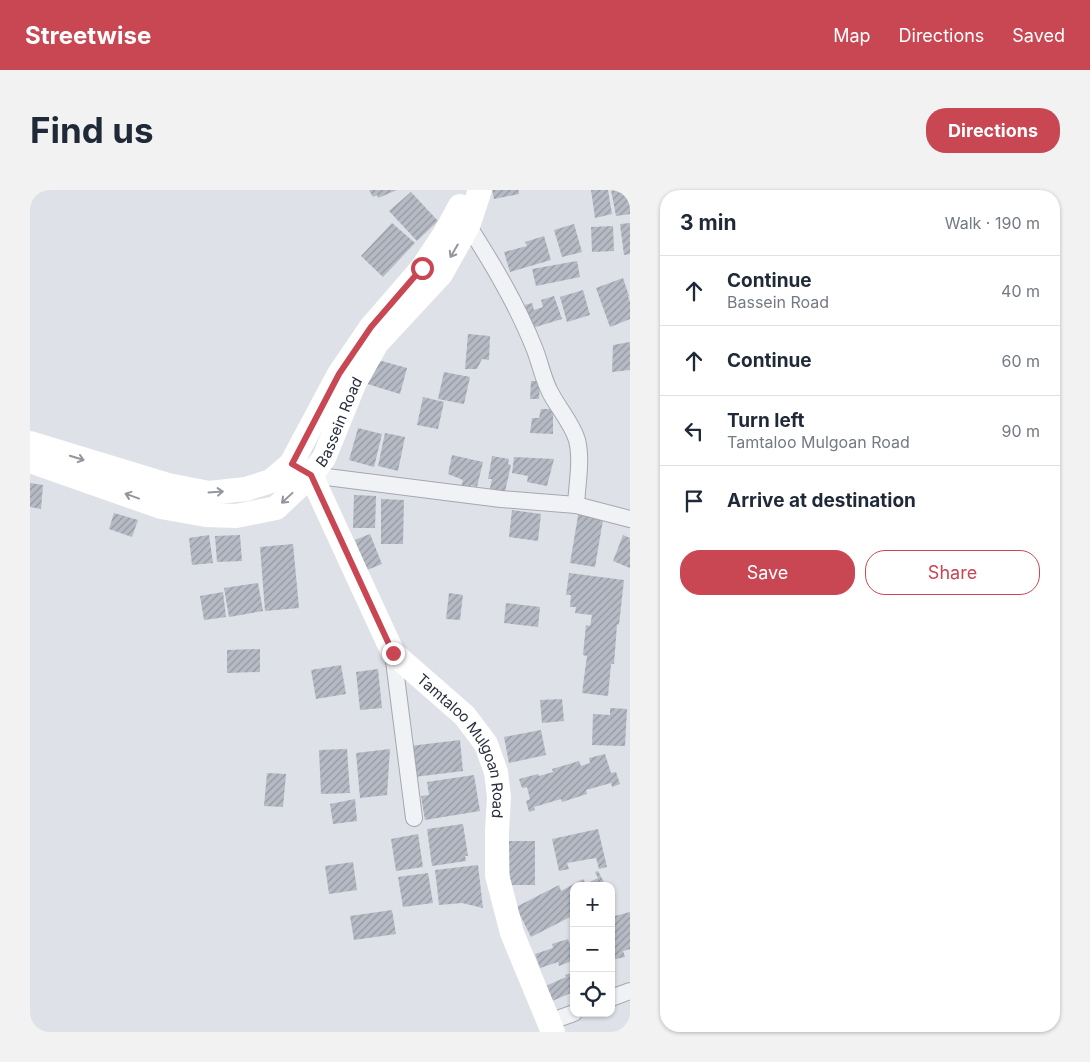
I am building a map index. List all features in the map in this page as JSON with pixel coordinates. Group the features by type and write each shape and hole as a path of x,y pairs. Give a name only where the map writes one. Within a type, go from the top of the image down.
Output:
{"main road":[{"name":"Bassein Road","path":"30,461 161,507 226,516 236,516 276,508 301,470 339,374 371,327 422,268 464,209 480,190"},
{"name":"Bassein Road","path":"301,470 324,458 356,382 377,342 440,274 464,209"},
{"path":"30,443 168,485 209,493 246,489 301,470"},
{"name":"Tamtaloo Mulgoan Road","path":"301,470 393,653 464,716 486,744 496,772 499,797 497,875 512,933 551,1027"}],"street":[{"path":"464,209 511,299 535,350 549,390 569,421 577,441 579,461 576,505"},
{"path":"301,470 501,499 576,505 630,519"},
{"path":"393,653 414,818"},
{"path":"615,997 630,991"},
{"path":"551,1027 570,1015"}],"building":[{"path":"369,190 397,190 378,198 377,195 373,197"},
{"path":"492,190 519,190 519,194 494,199"},
{"path":"591,190 608,190 612,214 595,218"},
{"path":"611,190 630,190 630,214 616,216"},
{"path":"411,192 438,221 417,241 389,211"},
{"path":"392,223 415,243 383,277 361,256"},
{"path":"630,223 630,254 624,255 620,224"},
{"path":"574,224 582,252 562,257 554,230"},
{"path":"613,226 614,251 592,252 591,227"},
{"path":"544,236 551,260 510,272 504,252 527,246 525,242"},
{"path":"577,261 580,277 536,286 532,269"},
{"path":"623,278 629,296 630,319 610,327 596,288"},
{"path":"583,290 590,315 567,322 560,297"},
{"path":"554,296 562,319 532,328 525,305 532,303 534,310 543,307 541,300"},
{"path":"468,334 490,336 489,360 482,359 477,369 465,369"},
{"path":"630,342 630,370 612,372 613,345"},
{"path":"371,358 407,368 400,394 364,383"},
{"path":"444,372 470,377 464,404 438,399"},
{"path":"531,381 540,381 539,399 530,399"},
{"path":"423,397 444,402 438,429 417,425"},
{"path":"541,409 553,409 553,434 530,433 532,418 539,418"},
{"path":"358,428 382,434 374,467 349,460"},
{"path":"385,433 405,437 398,471 378,466"},
{"path":"452,455 483,462 477,487 471,485 470,490 461,487 463,480 448,474"},
{"path":"492,456 509,459 508,464 511,465 504,496 489,493 492,479 488,479"},
{"path":"514,457 554,459 547,486 527,482 528,476 512,473"},
{"path":"30,483 43,485 41,509 30,507"},
{"path":"354,495 376,496 375,528 353,528"},
{"path":"381,499 404,500 403,544 381,544"},
{"path":"512,510 541,514 538,541 509,537"},
{"path":"579,510 604,514 595,567 570,563"},
{"path":"114,513 138,520 132,537 109,529"},
{"path":"370,534 382,564 367,570 355,540"},
{"path":"209,535 213,563 192,565 189,538"},
{"path":"240,535 242,561 217,562 215,536"},
{"path":"623,535 630,538 630,568 613,561"},
{"path":"293,544 299,608 265,611 260,547"},
{"path":"569,573 624,580 619,625 617,624 614,664 611,664 608,696 582,693 587,656 583,655 586,625 590,626 592,615 575,613 576,607 570,607 571,595 566,595"},
{"path":"258,583 263,611 229,617 224,588"},
{"path":"223,592 226,617 204,620 200,596"},
{"path":"449,593 463,595 460,620 446,619"},
{"path":"506,603 540,607 538,627 504,623"},
{"path":"260,649 260,672 227,673 227,650"},
{"path":"341,665 346,694 316,699 311,670"},
{"path":"378,669 382,708 360,710 356,672"},
{"path":"562,699 564,721 542,723 540,700"},
{"path":"610,708 627,709 625,746 592,745 593,714 610,715"},
{"path":"541,730 546,755 509,763 504,737"},
{"path":"460,740 463,771 414,777 410,746"},
{"path":"347,749 350,793 321,794 319,750"},
{"path":"390,749 387,795 360,798 356,753"},
{"path":"605,754 611,773 616,772 620,784 612,787 611,783 586,790 587,794 562,802 561,799 534,807 535,810 529,812 526,801 530,799 527,787 522,788 519,779 553,772 552,769 579,761 581,766 590,763 589,758"},
{"path":"267,773 286,774 283,807 264,806"},
{"path":"474,775 480,811 425,820 421,796 429,795 427,782"},
{"path":"355,799 357,821 333,824 330,804"},
{"path":"463,824 468,856 465,856 466,861 432,866 427,829"},
{"path":"598,829 607,867 599,869 596,858 567,863 569,869 559,871 552,839"},
{"path":"418,834 423,867 396,871 391,839"},
{"path":"509,841 535,841 535,885 510,885"},
{"path":"353,862 357,890 329,894 325,866"},
{"path":"478,865 483,908 462,903 439,905 435,870"},
{"path":"598,871 604,882 590,882 598,878 595,872"},
{"path":"428,873 433,903 403,907 398,877"},
{"path":"559,885 561,891 570,886 570,917 531,937 516,907"},
{"path":"392,910 396,934 354,940 350,916"},
{"path":"630,912 630,949 623,951 625,957 615,959 615,927 615,916"},
{"path":"568,939 570,943 570,962 559,966 558,962 540,968 535,954 553,948 552,944"},
{"path":"570,973 570,993 552,1001 546,986 566,977 565,975"}],"route":[{"path":"393,653 311,475 292,464 339,374 371,327 422,268"}]}
